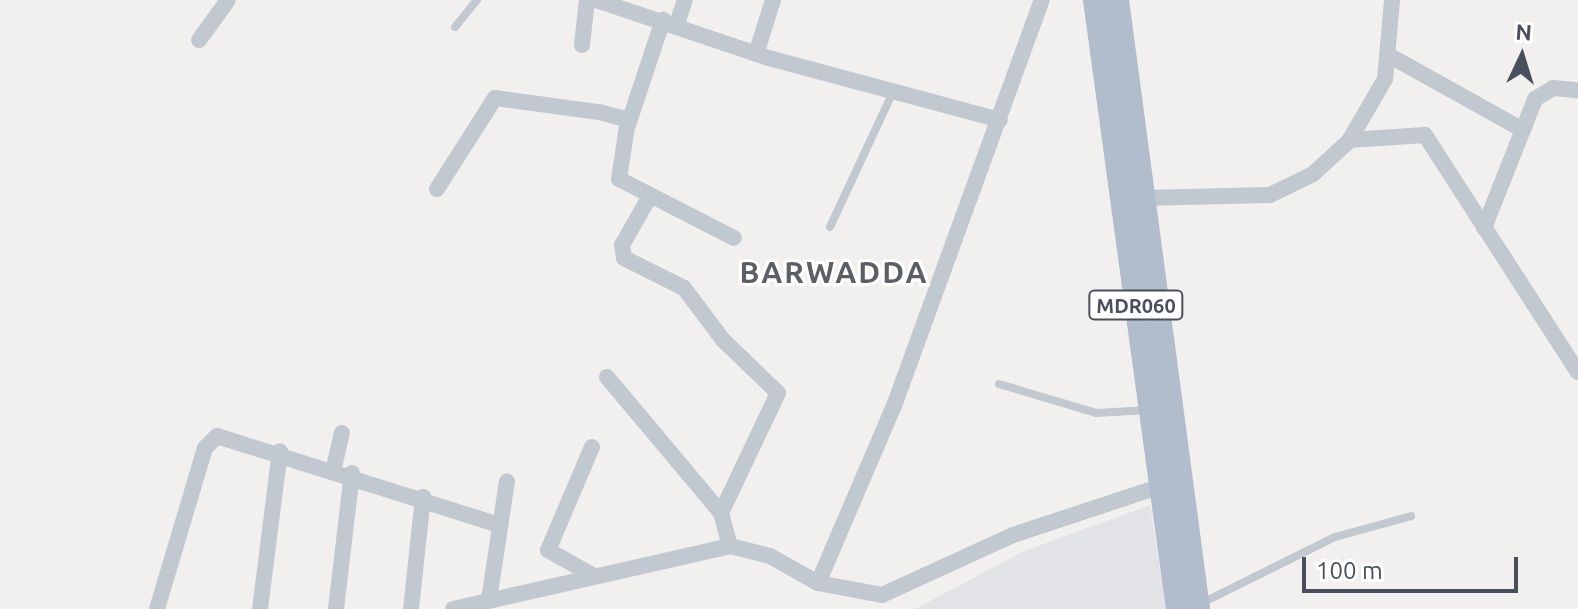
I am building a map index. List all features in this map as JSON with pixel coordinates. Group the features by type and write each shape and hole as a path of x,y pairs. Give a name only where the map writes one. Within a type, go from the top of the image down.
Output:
{"main road":[{"name":"MDR060","path":"1095,0 1161,486 1188,608"},
{"name":"MDR060","path":"1117,0 1188,608"}],"street":[{"path":"199,40 228,0"},
{"path":"582,45 587,0"},
{"path":"596,0 670,22 756,54 892,94 1000,120"},
{"path":"685,0 670,22 628,125 616,175 650,196 734,238"},
{"path":"756,54 773,0"},
{"path":"818,583 894,406 1042,0"},
{"path":"1142,198 1270,195 1313,174 1349,140 1392,57 1392,0"},
{"path":"1392,57 1523,130"},
{"path":"1484,228 1523,130 1543,91 1578,90"},
{"path":"437,189 495,98 622,116 628,125"},
{"path":"1349,140 1369,144 1420,131 1578,372"},
{"path":"650,196 622,245 624,258 684,288 723,340 778,393 721,513"},
{"path":"607,377 721,513 730,546"},
{"path":"334,467 342,433"},
{"path":"157,609 210,438 280,451 334,467 500,525"},
{"path":"592,447 548,550 594,576"},
{"path":"260,609 280,451"},
{"path":"336,609 352,473"},
{"path":"489,600 507,481"},
{"path":"856,609 873,596 1013,535 1161,486"},
{"path":"411,609 423,497"},
{"path":"453,609 730,546 770,556 818,583 873,596"}],"lane":[{"path":"455,27 477,0"},
{"path":"830,227 892,94"},
{"path":"999,384 1096,413 1150,410"},
{"path":"1188,608 1335,537 1411,516"}],"shaded area":[{"path":"1150,505 1166,609 915,609 1022,552"}],"district":[{"name":"BARWADDA","path":"834,272"}]}
